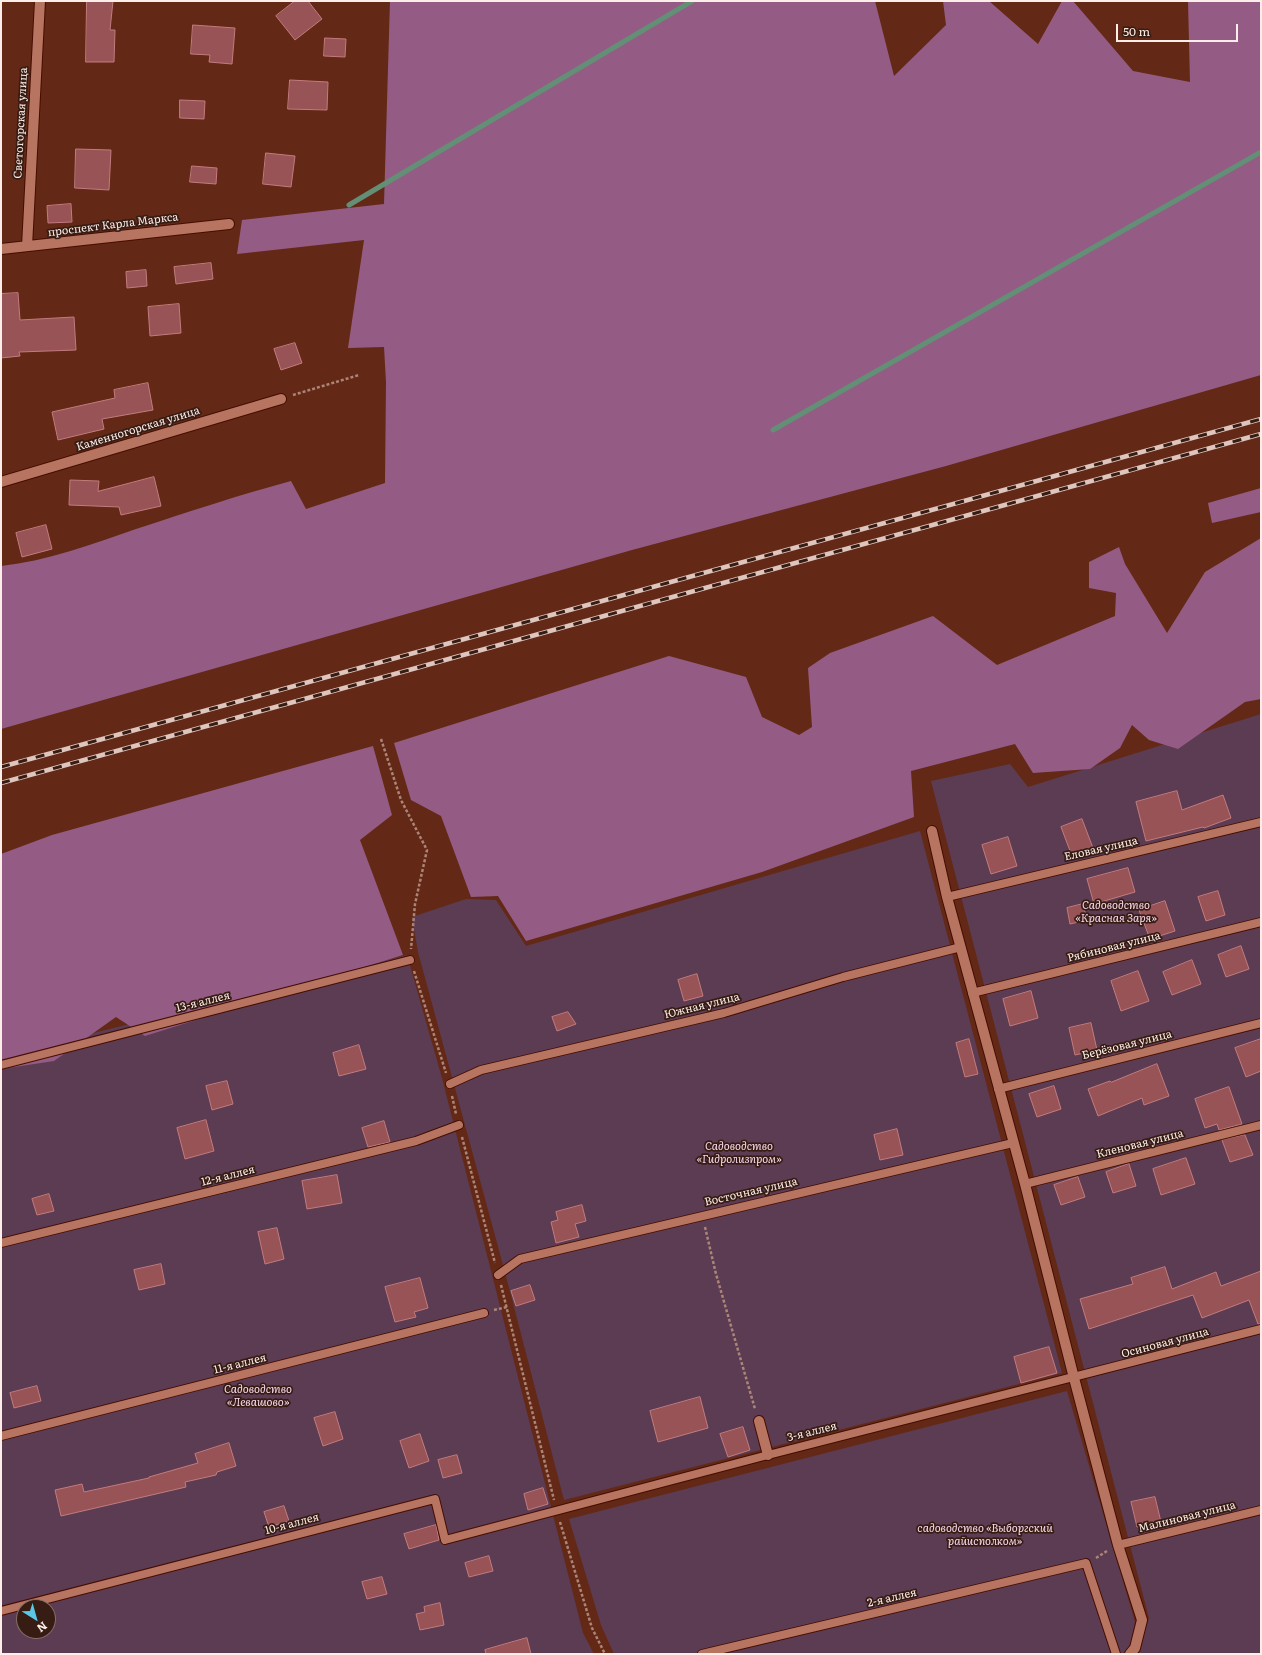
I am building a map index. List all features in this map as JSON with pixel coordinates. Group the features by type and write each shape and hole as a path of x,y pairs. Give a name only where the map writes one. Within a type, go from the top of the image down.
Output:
{"street":[{"name":"Светогорская улица","path":"27,246 40,1"},
{"name":"проспект Карла Маркса","path":"1,249 228,224"},
{"name":"Каменногорская улица","path":"1,482 281,399"},
{"path":"932,831 947,897 972,993 1025,1184 1074,1378 1114,1548 1142,1620 1136,1648 1130,1654"},
{"path":"759,1421 768,1455"}],"lane":[{"name":"Еловая улица","path":"947,897 1261,822"},
{"name":"Рябиновая улица","path":"972,993 1261,922"},
{"name":"Южная улица","path":"450,1084 481,1070 724,1013 843,978 961,947"},
{"name":"13-я аллея","path":"1,1066 410,960"},
{"name":"Берёзовая улица","path":"998,1089 1261,1023"},
{"name":"12-я аллея","path":"1,1244 416,1141 459,1124"},
{"name":"Кленовая улица","path":"1025,1184 1261,1124"},
{"name":"Восточная улица","path":"498,1275 520,1259 1013,1143"},
{"name":"11-я аллея","path":"1,1436 484,1313"},
{"name":"Осиновая улица","path":"1074,1378 1261,1329"},
{"name":"3-я аллея","path":"556,1510 1074,1378"},
{"name":"10-я аллея","path":"1,1612 436,1498 445,1540 556,1510"},
{"name":"Малиновая улица","path":"1114,1548 1261,1510"},
{"name":"2-я аллея","path":"702,1654 1086,1563 1116,1654"}],"path":[{"path":"281,399 360,375"},
{"path":"382,739 401,800 427,850 415,904 410,960 450,1084 556,1510 592,1628 605,1654"},
{"path":"702,1215 716,1274 759,1421"},
{"path":"1096,1557 1114,1548"}],"green space":[{"name":"Садоводство «Красная Заря»","path":"1261,714 1261,1654 1136,1654 1139,1650 1149,1618 931,781 1010,764 1028,787"},
{"name":"Садоводство «Гидролизпром»","path":"920,831 1062,1373 564,1500 506,1276 418,952 412,917 466,899 496,900 526,946"},
{"name":"Садоводство «Левашово»","path":"407,955 442,1078 583,1633 594,1654 1,1654 1,1056"},
{"name":"садоводство «Выборгский райисполком»","path":"1067,1391 1135,1622 1130,1646 1123,1654 614,1654 601,1625 569,1519"}],"shaded area":[{"path":"390,1 875,1 894,76 946,25 943,1 989,1 1038,44 1062,1 1073,1 1133,71 1190,82 1188,1 1261,1 1261,375 946,466 632,550 1,729 1,566 18,564 53,556 252,492 291,481 306,509 385,483 386,382 384,347 348,348 364,240 237,254 242,220 384,204"},
{"path":"1261,488 1261,512 1212,523 1208,503"},
{"path":"1261,538 1261,699 1245,702 1178,749 1149,740 1132,725 1120,748 1090,769 1033,773 1015,744 911,771 914,817 762,872 526,941 498,896 471,897 441,816 411,800 394,743 669,656 746,677 762,717 799,735 812,727 808,668 830,653 933,616 997,665 1115,616 1116,593 1089,588 1089,562 1119,547 1125,564 1167,633 1205,572"},
{"path":"373,746 392,815 360,840 403,955 145,1036 116,1017 54,1061 1,1069 1,854 52,835"}],"building":[{"path":"87,1 113,1 110,30 115,30 114,62 86,62"},
{"path":"295,1 308,1 322,19 295,40 276,16"},
{"path":"193,25 235,28 232,64 209,62 210,55 191,54"},
{"path":"325,38 346,39 345,57 324,56"},
{"path":"290,80 328,82 327,110 288,109"},
{"path":"180,100 205,101 204,119 180,118"},
{"path":"76,149 111,150 109,190 75,188"},
{"path":"266,153 295,156 291,187 263,184"},
{"path":"192,166 217,168 216,184 190,182"},
{"path":"71,204 72,222 48,223 47,206"},
{"path":"211,263 213,279 176,284 174,267"},
{"path":"146,270 147,286 127,288 126,272"},
{"path":"18,293 20,320 74,317 76,350 19,352 20,356 1,358 1,294"},
{"path":"179,304 181,333 150,336 148,307"},
{"path":"295,343 302,363 281,370 274,349"},
{"path":"148,383 153,410 102,419 104,429 58,440 52,412 115,398 114,390"},
{"path":"154,477 161,506 121,515 119,507 69,505 70,480 99,481 98,491"},
{"path":"46,525 52,549 22,557 16,533"},
{"path":"1177,791 1182,810 1223,795 1231,818 1204,828 1146,841 1136,802"},
{"path":"1082,819 1093,848 1072,856 1061,827"},
{"path":"1008,837 1017,866 991,874 982,845"},
{"path":"1128,868 1135,892 1094,904 1087,879"},
{"path":"1218,891 1225,915 1206,921 1198,897"},
{"path":"1165,901 1175,931 1150,939 1139,910"},
{"path":"1083,904 1087,920 1070,924 1067,908"},
{"path":"1241,946 1249,969 1226,977 1218,955"},
{"path":"1192,960 1201,984 1172,995 1163,972"},
{"path":"1138,971 1149,1001 1121,1011 1111,981"},
{"path":"697,974 703,996 684,1001 678,980"},
{"path":"1031,991 1038,1018 1010,1026 1003,999"},
{"path":"568,1012 576,1024 557,1031 552,1017"},
{"path":"1091,1023 1097,1050 1075,1055 1069,1028"},
{"path":"969,1039 978,1074 965,1077 956,1043"},
{"path":"1261,1039 1261,1071 1246,1077 1235,1048"},
{"path":"359,1045 366,1069 339,1076 333,1053"},
{"path":"1157,1064 1169,1096 1144,1105 1142,1098 1098,1116 1088,1089 1110,1081 1111,1082"},
{"path":"227,1081 233,1104 212,1110 206,1086"},
{"path":"1054,1086 1061,1109 1037,1117 1029,1094"},
{"path":"1229,1087 1242,1124 1219,1130 1217,1124 1205,1128 1195,1099"},
{"path":"206,1120 214,1151 185,1159 177,1128"},
{"path":"384,1121 390,1142 368,1147 362,1128"},
{"path":"897,1129 903,1155 880,1160 874,1135"},
{"path":"1245,1135 1253,1155 1230,1162 1222,1140"},
{"path":"1186,1158 1195,1184 1161,1195 1153,1169"},
{"path":"1129,1164 1136,1186 1113,1193 1106,1172"},
{"path":"337,1175 342,1203 307,1209 302,1181"},
{"path":"1078,1177 1085,1197 1061,1205 1054,1185"},
{"path":"49,1194 54,1211 37,1215 32,1199"},
{"path":"582,1205 586,1221 575,1224 579,1237 556,1243 551,1222 558,1220 556,1212"},
{"path":"277,1228 284,1259 265,1264 258,1232"},
{"path":"161,1264 165,1284 139,1290 134,1270"},
{"path":"1165,1267 1172,1289 1216,1272 1221,1286 1261,1271 1261,1324 1258,1324 1249,1300 1202,1318 1193,1295 1089,1329 1080,1299 1133,1284 1131,1278"},
{"path":"420,1278 428,1308 414,1312 416,1317 395,1322 385,1287"},
{"path":"530,1285 535,1300 516,1306 511,1291"},
{"path":"1049,1347 1057,1373 1021,1383 1014,1357"},
{"path":"37,1386 41,1401 14,1408 10,1393"},
{"path":"700,1397 708,1428 658,1442 650,1411"},
{"path":"335,1412 343,1439 323,1446 314,1418"},
{"path":"743,1427 750,1450 728,1457 720,1434"},
{"path":"420,1434 429,1461 409,1468 400,1441"},
{"path":"229,1443 236,1466 217,1472 216,1475 185,1482 186,1487 61,1516 55,1490 82,1484 84,1492 149,1478 198,1463 195,1454"},
{"path":"457,1455 462,1473 443,1478 438,1460"},
{"path":"543,1488 548,1504 528,1510 524,1494"},
{"path":"1155,1497 1161,1522 1137,1527 1131,1502"},
{"path":"284,1506 289,1521 269,1527 264,1512"},
{"path":"436,1525 439,1540 409,1549 404,1534"},
{"path":"489,1556 493,1571 469,1577 465,1563"},
{"path":"382,1577 387,1594 367,1599 362,1582"},
{"path":"440,1603 444,1625 420,1630 416,1614 425,1612 424,1607"},
{"path":"527,1638 531,1654 486,1654 485,1650"}],"waterway":[{"path":"349,205 692,1"},
{"path":"773,430 1261,152"}],"railway":[{"path":"1,767 1261,419"},
{"path":"1,783 1261,434"}]}
